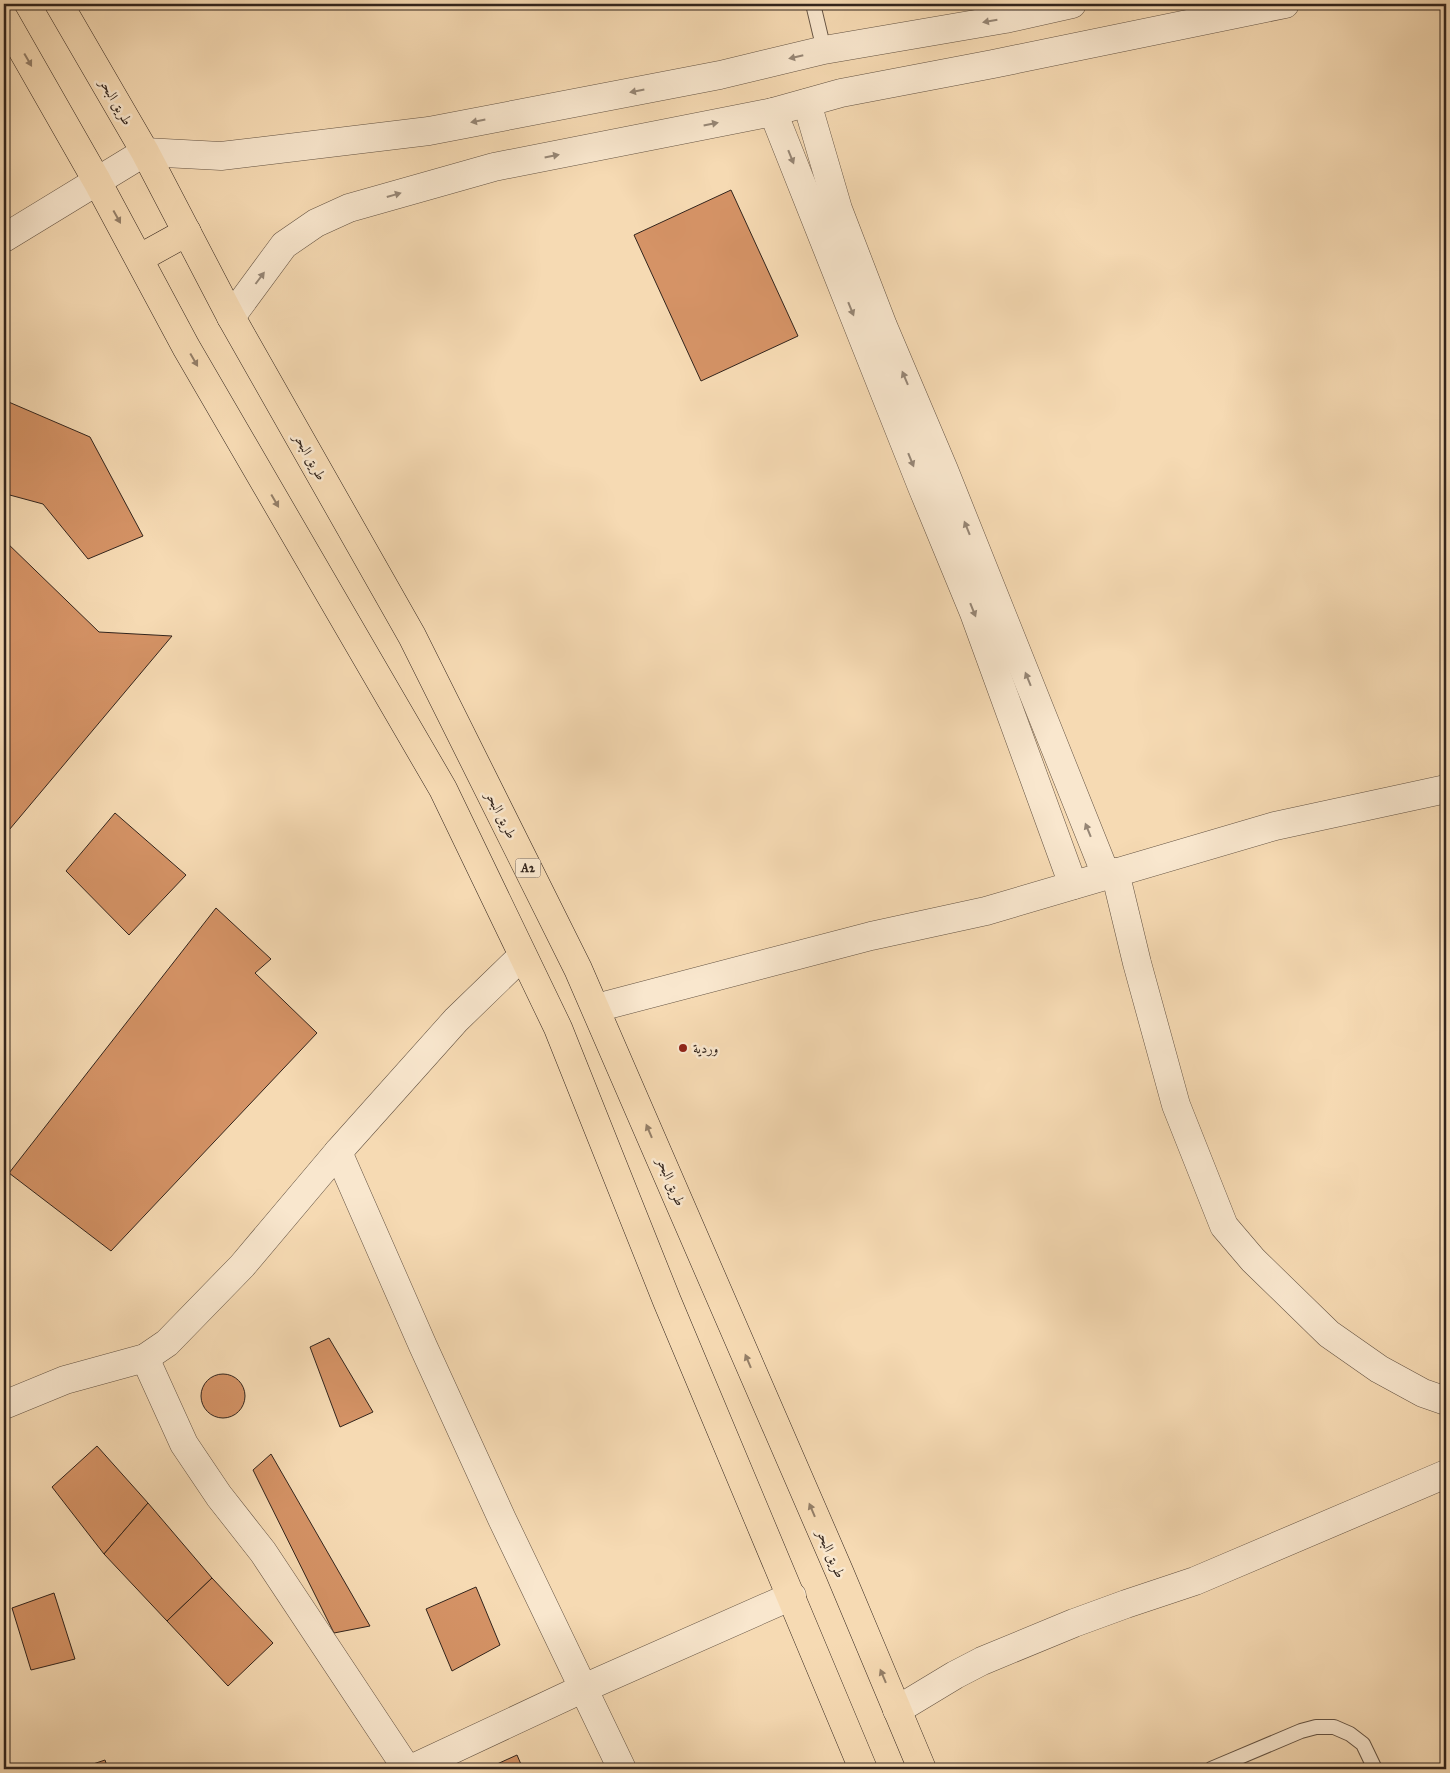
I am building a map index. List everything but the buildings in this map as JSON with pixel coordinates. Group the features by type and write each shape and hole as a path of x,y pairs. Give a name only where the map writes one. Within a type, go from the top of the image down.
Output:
{"highway":[{"name":"طريق البحر","path":"59,4 145,152 231,317 412,636 578,969 839,1571 922,1769"},
{"path":"4,18 140,258 191,356 443,789 558,1028 667,1301 863,1769"},
{"path":"140,258 187,232"},
{"path":"558,1028 596,1008"}],"street":[{"path":"4,238 145,152 221,156 429,131 720,75 824,50 1005,19 1072,4"},
{"path":"231,317 284,245 316,222 348,208 494,167 773,112 841,92 993,64 1285,4"},
{"path":"807,103 838,209 880,318 1111,873 1176,1105 1224,1226 1253,1260 1329,1334 1379,1369 1423,1393 1446,1401"},
{"path":"773,112 974,613 1073,885"},
{"path":"596,1008 872,936 986,911 1275,826 1446,789"},
{"path":"4,1406 65,1380 145,1358 168,1343 242,1266 338,1152 456,1020 522,956"},
{"path":"338,1152 423,1346 498,1510 622,1769"},
{"path":"145,1358 184,1444 219,1496 263,1552 406,1769"},
{"path":"897,1710 982,1661 1074,1623 1195,1581 1446,1474"},
{"path":"411,1769 584,1688 792,1596"}],"lane":[{"path":"813,4 824,50"},
{"path":"1211,1769 1300,1731 1316,1727 1334,1727 1350,1734 1363,1744 1375,1769"}],"place":[{"name":"وردية","path":"683,1048"}]}
